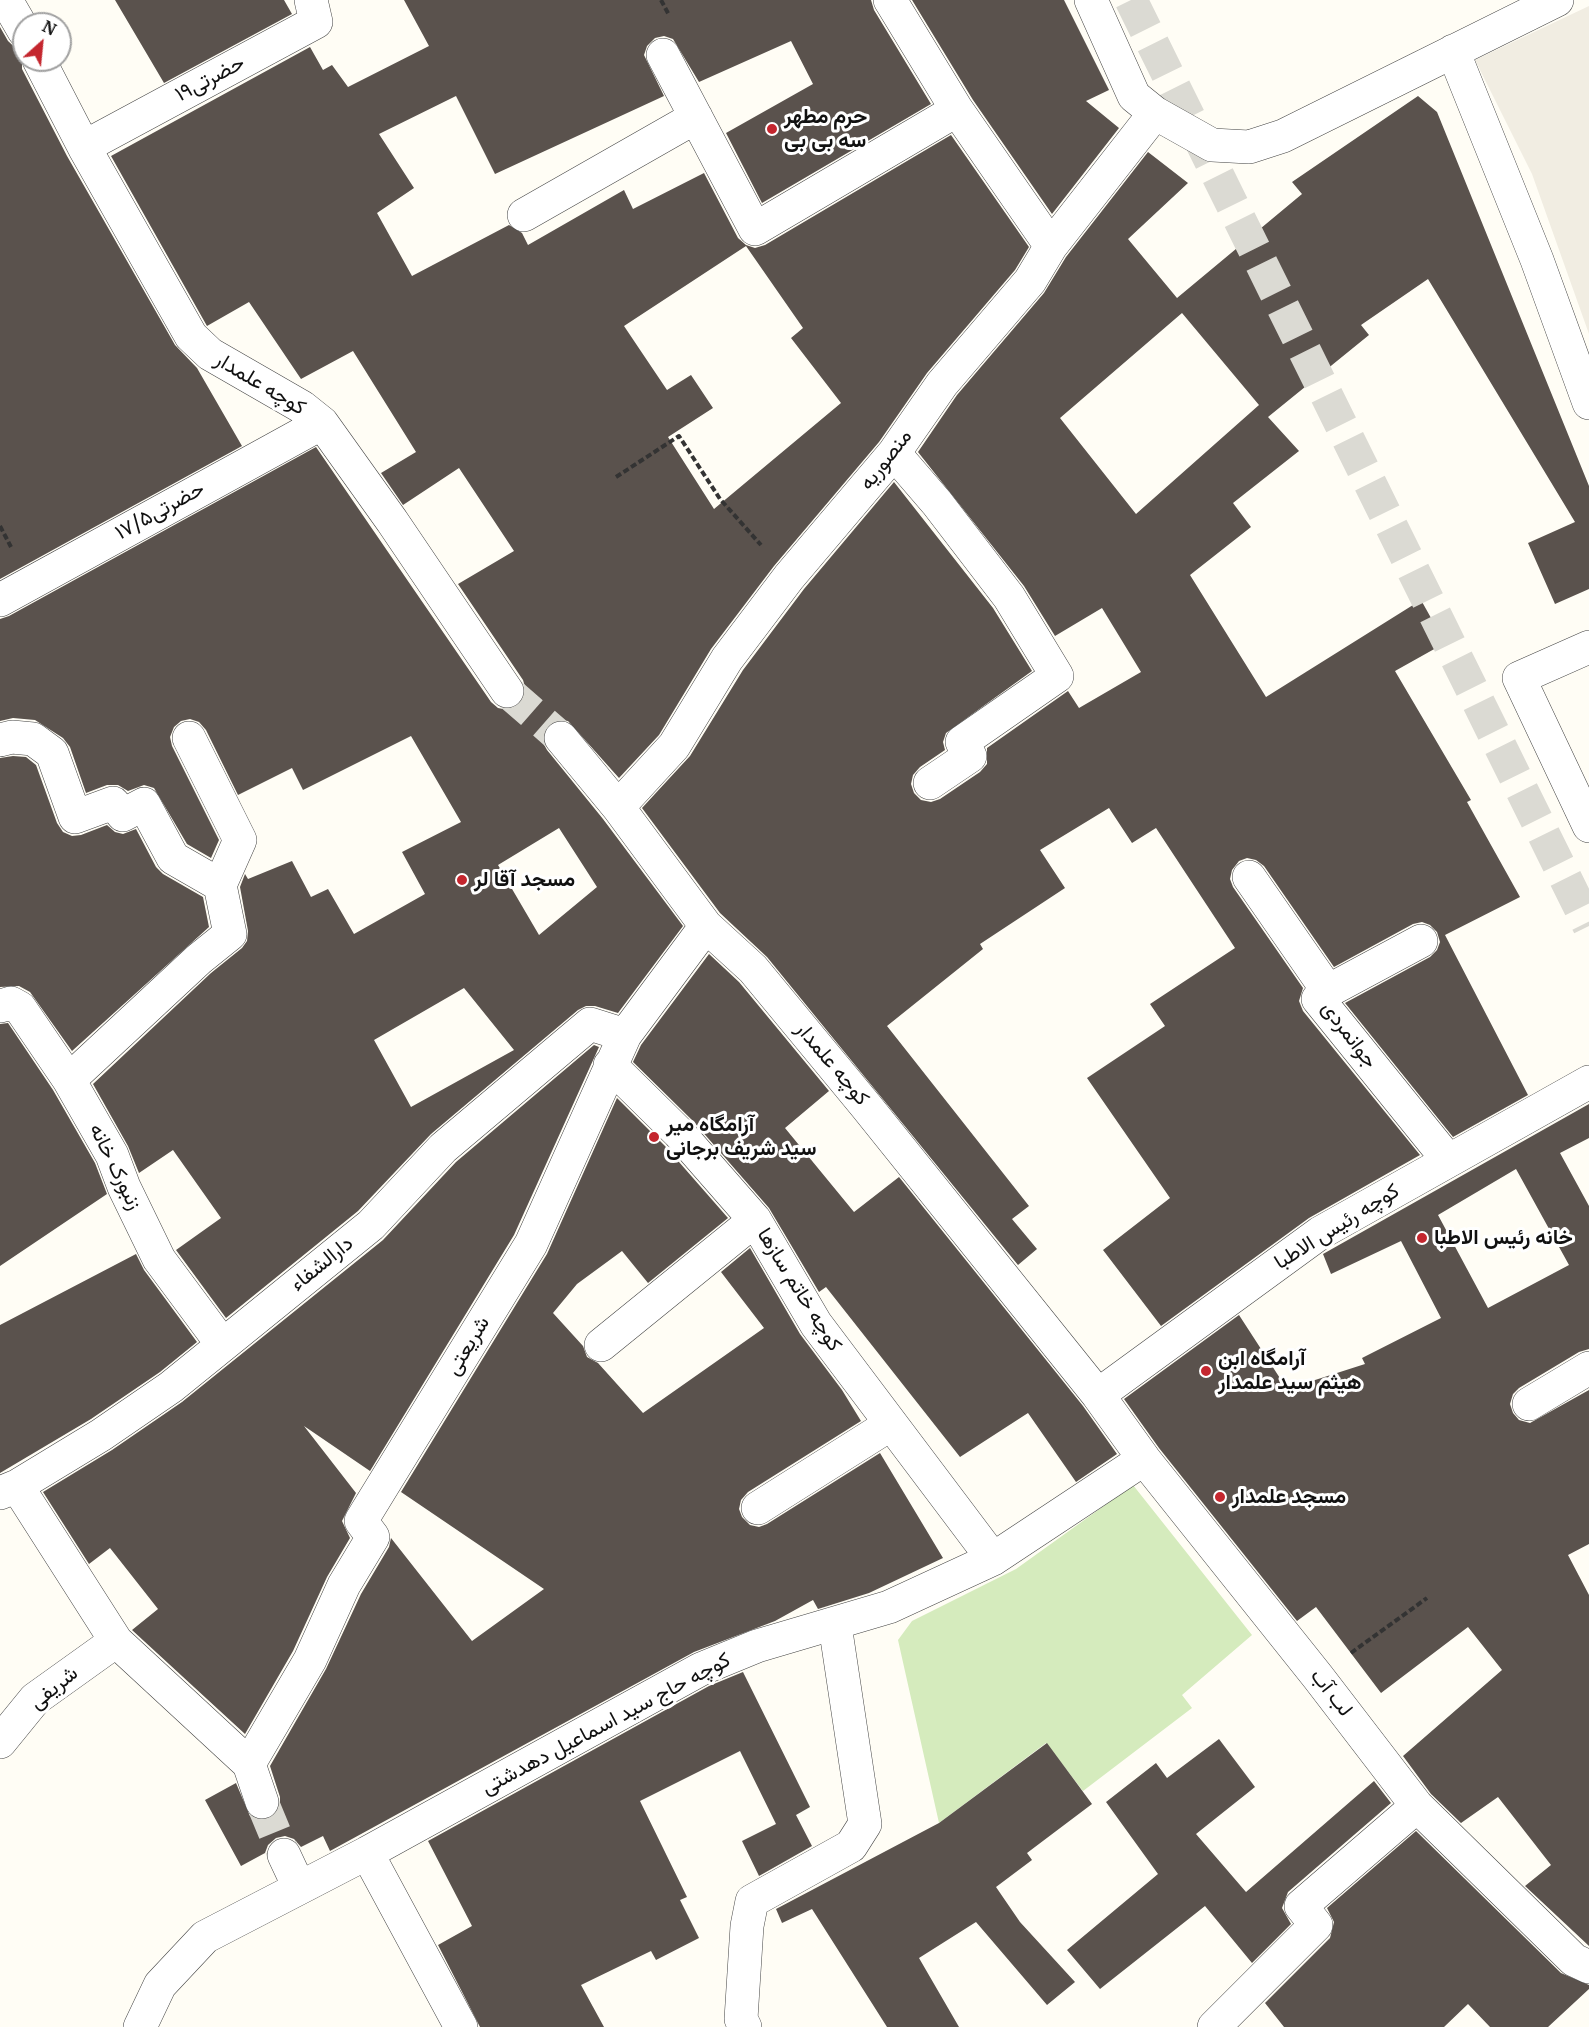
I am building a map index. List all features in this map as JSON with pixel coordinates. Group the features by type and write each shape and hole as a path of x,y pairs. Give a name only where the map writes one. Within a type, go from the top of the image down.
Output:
{"street":[{"name":"حضرتی۱۹","path":"84,147 316,22 311,0"},
{"path":"890,0 957,110 1051,246"},
{"path":"1091,0 1134,96 1155,113 1212,145 1249,147 1283,136 1557,0"},
{"path":"1453,51 1537,260 1589,403"},
{"path":"663,55 755,229 957,110"},
{"name":"کوچه علمدار","path":"45,72 84,147 191,336 210,354 302,407 322,423 392,521 507,691"},
{"name":"منصوریه","path":"618,807 674,746 727,659 789,577 894,453 942,384 1030,281 1051,246 1155,113"},
{"path":"524,215 696,117"},
{"name":"حضرتی۱۷/۵","path":"0,600 322,423"},
{"path":"894,453 937,503 1009,597 1057,676 962,742 970,756 930,783"},
{"path":"1589,646 1519,678 1589,826"},
{"path":"0,740 12,737 33,739 52,753 75,817 113,803 123,815 144,804 173,858 220,885"},
{"path":"69,1080 199,959 230,934 220,885 240,840 189,738"},
{"name":"کوچه علمدار","path":"561,738 618,807 706,926 753,969 1098,1395"},
{"name":"جوانمردی","path":"1249,877 1328,991 1318,999 1448,1160"},
{"name":"شریعتی","path":"249,1764 310,1660 344,1585 373,1537 361,1521 531,1244 625,1035 706,926"},
{"path":"1328,991 1421,941"},
{"name":"زنبورک خانه","path":"0,1006 11,1003 20,1008 69,1080 112,1155 124,1187 159,1258 222,1344"},
{"name":"دارالشفاء","path":"9,1490 101,1436 171,1387 371,1225 443,1148 590,1024 625,1035"},
{"name":"کوچه خاتم سازها","path":"610,1065 680,1133 755,1220 816,1324 993,1559"},
{"name":"کوچه رئیس الاطبا","path":"1098,1395 1320,1233 1589,1082"},
{"path":"601,1345 755,1220"},
{"path":"1529,1404 1589,1368"},
{"name":"لب آب","path":"1098,1395 1144,1459 1418,1806 1574,1960 1589,1967"},
{"path":"758,1508 891,1424"},
{"name":"کوچه حاج سید اسماعیل دهدشتی","path":"140,2027 160,1986 205,1937 367,1854 701,1669 757,1646 835,1625 889,1607 993,1559 1144,1459"},
{"path":"9,1490 116,1641 249,1764 262,1802"},
{"path":"744,2027 741,2019 747,1926 752,1901 851,1846 866,1824 835,1625"},
{"name":"شریفی","path":"0,1742 35,1699 116,1641"},
{"path":"1214,2027 1316,1925 1300,1906 1418,1806"},
{"path":"367,1854 461,2027"},
{"path":"284,1855 299,1887"}],"path":[{"path":"616,477 679,436 720,499 789,577"},
{"path":"1318,1677 1427,1598"}],"green space":[{"path":"1133,1485 1252,1635 1182,1695 1192,1708 1083,1791 1046,1743 939,1823 898,1640 912,1621 1016,1569"}],"shaded area":[{"path":"1589,6 1589,334 1532,174 1475,60"}],"building":[{"path":"115,0 284,0 292,14 164,83"},
{"path":"404,0 871,0 874,10 931,104 762,203 726,133 813,84 791,41 699,82 673,39 664,36 655,38 647,46 644,55 664,96 495,174 456,96 379,134 414,188 377,213 412,276 509,225 522,233 528,245 624,190 633,209 704,173 738,238 746,245 755,248 765,245 951,135 1029,247 1015,270 927,373 879,442 774,566 711,649 659,735 619,778 568,721 557,720 549,724 544,731 542,741 547,750 603,819 683,926 618,1013 595,1006 586,1006 578,1010 431,1134 358,1211 226,1318 176,1250 221,1218 173,1150 139,1173 128,1146 93,1084 211,973 242,948 247,941 248,931 240,887 245,874 248,879 292,861 311,897 328,889 354,934 425,894 402,852 461,822 411,736 303,790 292,768 238,795 206,730 199,722 190,719 181,721 174,727 170,737 172,746 219,840 211,858 187,844 154,788 144,785 128,791 118,785 107,785 86,793 70,747 63,738 35,720 13,718 0,721 0,619 316,447 491,702 498,708 508,710 517,707 524,700 526,690 523,680 458,584 514,551 459,468 403,505 381,473 416,452 353,351 301,379 249,302 207,326 111,156 310,47 323,70 332,65 348,87 429,46","holes":["746,246 803,328 791,338 841,403 714,509 668,437 713,408 691,375 667,390 624,326","559,828 597,887 539,935 498,865","464,988 514,1050 411,1107 374,1040"]},
{"path":"912,0 1064,0 1109,90 1086,101 1119,128 1052,214 973,100"},
{"path":"0,27 12,45 12,72 24,72 67,156 175,345 197,368 242,446 0,579"},
{"path":"1418,96 1437,112 1589,486 1589,589 1555,604 1528,543 1575,522 1428,279 1361,325 1369,335 1268,417 1299,451 1233,503 1251,527 1190,575 1266,697 1421,600 1445,643 1395,671 1471,800 1467,802 1520,897 1445,935 1528,1095 1453,1137 1345,1003 1430,957 1437,950 1440,942 1437,932 1430,925 1422,922 1413,924 1334,967 1264,866 1256,860 1247,858 1239,861 1232,870 1230,879 1233,887 1303,988 1299,1001 1303,1011 1420,1155 1309,1218 1161,1326 1103,1250 1170,1198 1087,1078 1165,1026 1150,1004 1235,948 1156,828 1132,843 1109,808 1040,850 1065,888 980,944 983,949 887,1026 1029,1206 1012,1219 1037,1249 1018,1265 767,957 720,913 642,808 690,756 743,670 804,589 894,482 993,608 1032,671 946,733 943,742 945,750 920,767 913,775 911,784 914,793 921,800 931,802 940,799 980,772 987,764 987,748 1068,691 1079,708 1141,672 1102,608 1055,636 1024,586 918,452 957,395 1044,293 1066,257 1148,152 1188,183 1128,239 1177,298 1302,194 1292,182","holes":["1182,313 1259,405 1136,514 1060,418"]},
{"path":"26,757 36,765 57,823 63,832 72,836 81,835 107,825 115,832 123,834 136,829 156,867 163,874 203,897 209,927 72,1051 30,992 19,986 0,987 0,758"},
{"path":"709,954 739,982 829,1091 785,1128 854,1212 899,1177 1083,1406 1117,1454 1076,1482 1028,1413 960,1457 826,1287 819,1292 769,1208 693,1121 633,1062 641,1045"},
{"path":"8,1023 53,1090 95,1163 107,1194 0,1266 0,1024"},
{"path":"594,1045 599,1047 514,1235 370,1471 304,1426 356,1493 342,1521 350,1538 327,1577 293,1651 245,1734 132,1630 158,1609 110,1548 89,1564 43,1492 112,1450 182,1402 383,1240 456,1162"},
{"path":"617,1098 665,1146 728,1218 648,1283 622,1251 577,1284 553,1313 583,1346 587,1357 598,1363 643,1413 764,1328 721,1272 750,1248 800,1334 842,1390 861,1421 748,1492 741,1500 739,1509 742,1517 750,1525 759,1527 767,1524 880,1453 943,1558 869,1593 818,1609 813,1600 775,1621 694,1652 330,1851 323,1836 301,1847 294,1839 285,1836 276,1838 268,1845 265,1853 241,1866 205,1800 236,1783 250,1816 259,1820 267,1820 276,1814 280,1805 280,1797 270,1766 326,1669 361,1594 389,1547 391,1538 472,1641 544,1589 401,1492 547,1254"},
{"path":"1589,1104 1589,1138 1560,1153 1589,1206 1589,1349 1579,1352 1519,1388 1513,1394 1510,1404 1519,1420 1530,1423 1589,1390 1589,1544 1568,1555 1589,1595 1589,1946 1525,1886 1551,1865 1498,1797 1461,1823 1431,1794 1403,1756 1502,1670 1468,1627 1381,1693 1316,1607 1297,1621 1159,1448 1124,1399 1239,1315 1287,1389 1365,1364 1362,1358 1441,1318 1401,1241 1331,1274 1323,1254","holes":["1516,1169 1569,1265 1488,1308 1438,1215"]},
{"path":"136,1254 144,1270 197,1342 160,1372 91,1419 0,1473 0,1325"},
{"path":"743,1672 810,1807 796,1815 812,1846 759,1876 742,1841 776,1824 740,1751 640,1801 687,1897 680,1900 699,1938 656,1960 651,1951 581,1985 604,2027 480,2027 438,1945 472,1926 428,1841 709,1686"},
{"path":"1219,1739 1255,1787 1196,1834 1246,1892 1374,1781 1391,1803 1288,1892 1282,1908 1291,1924 1252,1963 1205,1906 1100,1989 1067,1950 1158,1874 1106,1802 1156,1763 1167,1778"},
{"path":"1047,1743 1092,1804 1027,1853 1032,1860 996,1887 1020,1922 1075,1982 1047,2005 976,1922 919,1958 959,2027 887,2027 812,1909 782,1923 776,1909 939,1823"},
{"path":"1416,1831 1561,1973 1589,1985 1589,1989 1548,2027 1490,2027 1468,2004 1444,2027 1284,2027 1265,2003 1330,1938 1334,1922 1327,1908"}],"tunnel":[{"path":"1131,0 1589,926"},
{"path":"507,691 561,738"},
{"path":"262,1802 284,1855"}],"place":[{"name":"حرم مطهر سه بی بی","path":"772,129"},
{"name":"مسجد آقا لر","path":"462,880"},
{"name":"آرامگاه میر سید شریف برجانی","path":"654,1137"},
{"name":"خانه رئیس الاطبا","path":"1422,1238"},
{"name":"آرامگاه ابن هیثم سید علمدار","path":"1206,1371"},
{"name":"مسجد علمدار","path":"1220,1497"}]}
